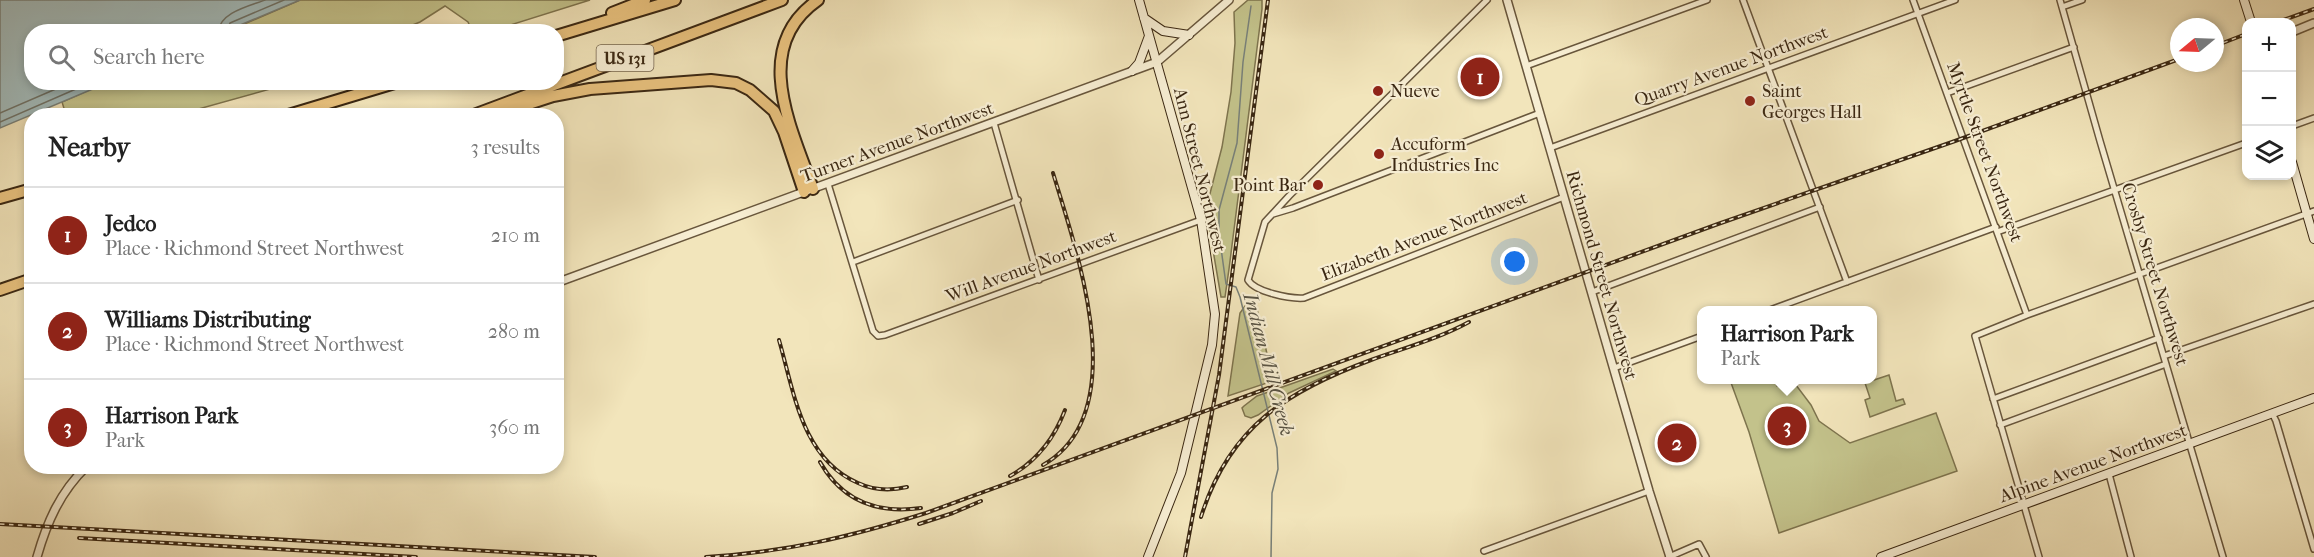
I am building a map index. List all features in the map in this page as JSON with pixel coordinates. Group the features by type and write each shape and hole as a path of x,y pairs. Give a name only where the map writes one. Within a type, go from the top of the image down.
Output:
{"highway":[{"path":"564,34 645,0"},
{"name":"US 131","path":"564,34 675,0"},
{"name":"US 131","path":"564,81 782,0"},
{"path":"808,190 785,106 780,70 782,50 792,27 801,15 818,0"},
{"path":"517,108 554,96 590,89 711,80 736,83 764,100 774,111 808,190"},
{"path":"312,108 371,90"},
{"name":"US 131","path":"492,108 541,90"},
{"path":"0,198 24,191"},
{"path":"0,290 24,282"}],"main road":[{"name":"Ann Street Northwest","path":"1139,0 1201,220 1213,302 1214,335 1181,473 1148,557"},
{"path":"2244,0 2250,18"},
{"path":"1144,18 1163,31 1189,35"},
{"path":"1132,71 1139,63 1149,36"},
{"path":"2296,173 2310,212 2314,239"},
{"name":"Alpine Avenue Northwest","path":"1881,557 2314,398"}],"street":[{"name":"Turner Avenue Northwest","path":"564,280 1157,62 1229,0"},
{"path":"1273,213 1488,0"},
{"name":"Richmond Street Northwest","path":"1507,0 1670,557"},
{"path":"1526,66 1707,0"},
{"path":"1743,0 1847,282"},
{"name":"Myrtle Street Northwest","path":"1913,0 2027,315"},
{"name":"Quarry Avenue Northwest","path":"1550,148 1955,0"},
{"name":"Crosby Street Northwest","path":"2060,0 2223,557"},
{"path":"2062,7 2082,0"},
{"path":"2296,30 2314,23"},
{"path":"1947,93 2074,47"},
{"path":"1273,213 1303,204 1540,113"},
{"path":"2296,125 2314,118"},
{"path":"994,123 1018,200 1039,280"},
{"path":"1781,306 2242,144"},
{"path":"828,184 853,262 1018,200"},
{"name":"Elizabeth Avenue Northwest","path":"1273,213 1265,222 1248,280 1255,288 1293,298 1309,297 1564,197"},
{"path":"1592,292 1820,207"},
{"path":"2039,557 1975,336 2310,212"},
{"name":"Will Avenue Northwest","path":"853,262 873,331 878,336 1201,220"},
{"path":"2164,356 2314,304"},
{"path":"1614,368 1697,337"},
{"path":"1993,399 2158,338"},
{"path":"2000,425 2166,364"},
{"path":"2272,413 2314,549"},
{"path":"37,557 45,527 67,488 80,474"},
{"path":"2109,474 2131,557"},
{"path":"1484,551 1649,491"},
{"path":"1670,557 1699,544 1706,557"}],"shaded area":[{"path":"300,0 590,0 513,24 469,24 445,6 415,24 244,24"},
{"path":"1248,0 1262,0 1262,9 1229,269 1225,297 1221,297 1206,209 1222,147 1231,92 1235,43 1234,12"},
{"path":"89,90 267,90 202,108 64,108 62,102"},
{"path":"1250,299 1255,300 1273,381 1228,396 1240,313"},
{"path":"1333,369 1336,371 1289,393 1258,415 1251,418 1245,416 1242,408 1257,396"},
{"path":"1889,375 1896,401 1903,399 1905,404 1870,417 1865,400 1870,398 1865,384 1877,384 1877,379"},
{"path":"1731,384 1776,384 1777,386 1795,384 1811,405 1819,421 1850,443 1936,413 1957,471 1779,533 1749,432"}],"water":[{"path":"0,0 300,0 243,24 24,24 24,90 90,90 48,108 24,108 24,118 0,128"}],"waterway":[{"name":"Indian Mill Creek","path":"1251,6 1243,62 1237,143 1219,210 1219,234 1226,284 1236,287 1240,297 1277,448 1278,469 1272,493 1271,557"}],"railway":[{"path":"1185,557 1219,375 1268,0"},
{"path":"2289,18 2314,9"},
{"path":"2224,43 2242,36"},
{"path":"706,557 735,555 818,542 926,513 1718,224 2170,62"},
{"path":"1043,465 1071,441 1087,408 1093,370 1091,328 1084,285 1053,173"},
{"path":"1201,517 1213,486 1228,459 1245,436 1265,416 1313,385 1341,372 1433,338 1469,322"},
{"path":"779,340 803,422 824,458 839,472 858,483 882,489 907,487"},
{"path":"1010,476 1044,448 1065,410"},
{"path":"820,462 839,486 863,502 890,509 921,508"},
{"path":"919,524 981,501"},
{"path":"0,524 595,557"},
{"path":"79,538 416,557"}],"place":[{"name":"Jedco","path":"1480,77"},
{"name":"Nueve","path":"1378,91"},
{"name":"Saint Georges Hall","path":"1750,101"},
{"name":"Accuform Industries Inc","path":"1379,154"},
{"name":"Point Bar","path":"1318,185"},
{"name":"Harrison Park","path":"1787,426"},
{"name":"Williams Distributing","path":"1677,443"}]}
